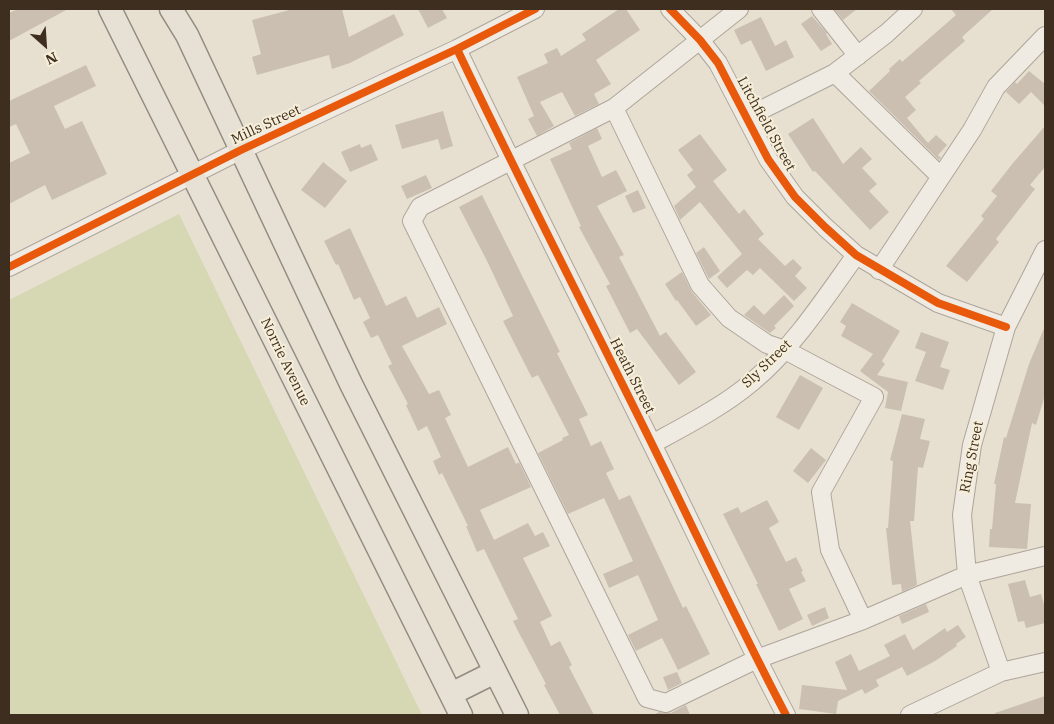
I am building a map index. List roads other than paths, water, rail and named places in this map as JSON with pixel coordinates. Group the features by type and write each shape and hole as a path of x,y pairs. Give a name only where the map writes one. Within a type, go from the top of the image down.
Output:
{"main road":[{"name":"Norrie Avenue","path":"110,9 461,715"},
{"path":"171,9 187,35 351,384 516,715"},
{"path":"451,694 495,672"}],"street":[{"name":"Mills Street","path":"9,267 241,150 457,49 535,9"},
{"name":"Litchfield Street","path":"670,9 700,40 718,63 768,159 795,197 856,255 938,303 1006,327"},
{"path":"739,9 614,108 420,207 412,221 647,698 666,703 756,659 863,620 967,575 1045,556"},
{"path":"820,9 858,56"},
{"path":"747,117 835,73 887,33 913,9"},
{"path":"880,270 972,130 996,87 1045,36"},
{"name":"Heath Street","path":"457,49 510,161 652,444 756,659 786,715"},
{"path":"835,73 941,177"},
{"path":"614,108 700,285 729,318 767,344 785,350 874,397 821,492 830,550 863,620"},
{"name":"Ring Street","path":"1001,672 967,575 962,514 972,445 1006,327 1045,250"},
{"name":"Sly Street","path":"652,444 699,418 752,382 785,350 856,255"},
{"path":"910,715 1001,672 1045,662"}]}
